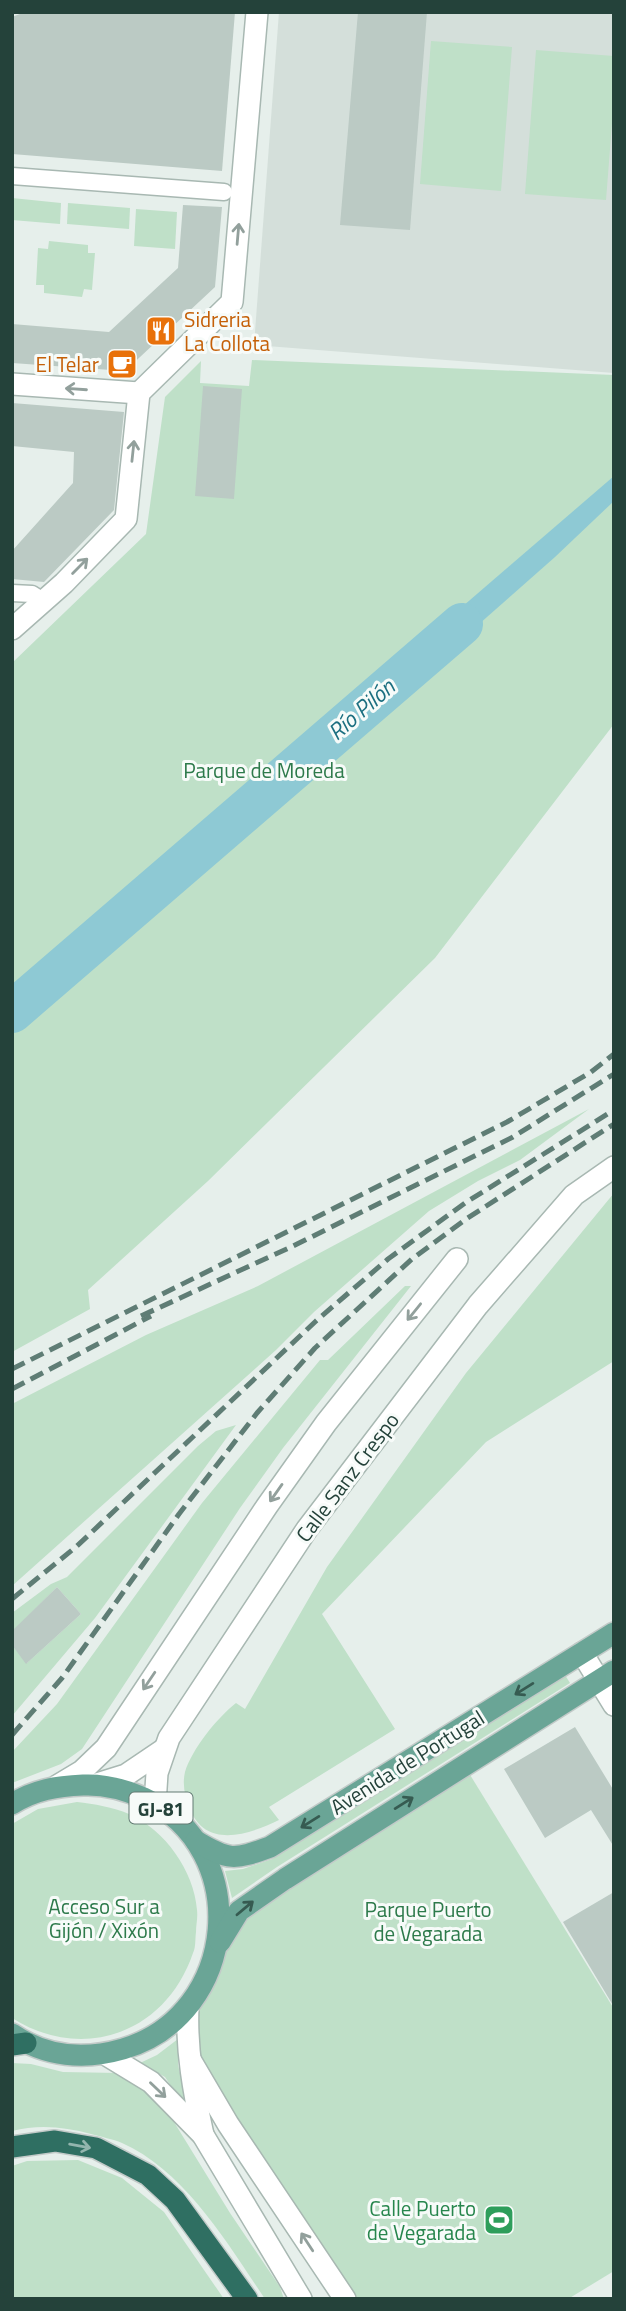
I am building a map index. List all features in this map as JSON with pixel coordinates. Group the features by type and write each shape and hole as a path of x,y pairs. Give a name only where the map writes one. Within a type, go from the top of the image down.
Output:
{"highway":[{"path":"12,2147 55,2141 96,2148 148,2175 175,2200 247,2299"}],"main road":[{"name":"Avenida de Portugal","path":"194,1839 221,1856 245,1856 270,1847 614,1633"},
{"name":"Avenida de Portugal","path":"217,1947 239,1911 606,1675"},
{"name":"GJ-81","path":"12,1804 24,1796 57,1786 97,1784 127,1791 155,1804 176,1820 194,1839 208,1864 217,1891 220,1919 217,1947 206,1978 188,2007 164,2029 146,2040 105,2054 78,2056 51,2052 17,2041"}],"street":[{"path":"12,629 64,583 127,519 139,393 232,302 257,12"},
{"path":"12,176 224,192"},
{"path":"12,384 139,393"},
{"path":"12,593 32,594 43,601"},
{"name":"Calle Sanz Crespo","path":"155,1804 156,1773 163,1750 307,1529 478,1305 574,1195 614,1167"},
{"path":"57,1786 82,1771 106,1748 252,1528 326,1423 457,1259"},
{"path":"582,1653 606,1675 614,1705"},
{"path":"97,1784 126,1775 163,1750"},
{"path":"188,2007 194,2092 203,2135"},
{"path":"105,2054 150,2082 203,2135 301,2299"},
{"path":"191,2062 228,2124 345,2299"}],"shaded area":[{"path":"279,12 614,12 614,373 254,345"}],"green space":[{"path":"431,41 512,47 501,191 420,184"},
{"path":"536,50 614,56 614,98 606,200 525,194"},
{"path":"12,198 61,203 60,224 12,220"},
{"path":"68,203 130,208 129,229 67,224"},
{"path":"136,209 177,212 175,249 134,246"},
{"path":"49,241 88,245 88,253 95,253 92,290 84,289 82,297 44,293 44,285 36,285 38,248 48,249"},
{"name":"Parque de Moreda","path":"252,360 614,375 614,724 435,958 208,1181 88,1290 90,1309 12,1352 12,663 146,534 165,397 201,361 200,383 249,386"},
{"path":"589,1109 520,1160 478,1181 429,1211 12,1586 12,1404 146,1335 258,1286"},
{"path":"614,1193 614,1361 486,1442 322,1614 395,1729 269,1807 279,1820 255,1830 230,1835 207,1830 197,1822 190,1809 184,1786 188,1763 199,1744 213,1725 236,1703 245,1709 327,1567 466,1373"},
{"path":"405,1286 411,1286 283,1448 240,1508 82,1749 61,1764 12,1783 12,1752 57,1704 202,1503 320,1360 328,1360"},
{"path":"236,1425 95,1618 12,1716 12,1645 27,1663 81,1614 57,1587 12,1632 12,1613 51,1584 67,1577 198,1446 216,1431"},
{"path":"565,1675 570,1683 232,1898 225,1871 243,1869 272,1859"},
{"name":"Parque Puerto de Vegarada","path":"464,1765 614,2009 614,2271 568,2299 345,2299 191,2061 187,2022 239,1911"},
{"name":"Acceso Sur a Gijón / Xixón","path":"77,1802 129,1814 166,1841 184,1867 195,1895 197,1913 194,1951 180,1981 163,2003 143,2021 119,2032 93,2038 66,2038 39,2031 12,2018 12,1824 38,1809"},
{"path":"178,2039 178,2065 187,2102 183,2104 165,2077 140,2063 157,2055"},
{"path":"12,2063 31,2064 63,2072 119,2073 134,2079 166,2109 230,2213 280,2287 284,2299 265,2299 203,2211 166,2171 145,2155 118,2142 71,2130 42,2127 12,2131"},
{"path":"78,2160 122,2178 164,2212 224,2299 12,2299 12,2166 27,2161"}],"water":[{"path":"614,476 614,501 428,669 412,650"}],"building":[{"path":"25,12 235,12 222,171 12,154 12,17"},
{"path":"358,12 427,12 410,230 340,225"},
{"path":"183,205 222,207 215,287 125,371 12,363 12,324 109,332 178,268"},
{"path":"203,386 242,389 234,499 195,496"},
{"path":"12,403 124,412 114,510 44,582 12,579 12,551 73,483 74,452 12,446"},
{"path":"57,1587 81,1614 26,1664 12,1645 12,1631"},
{"path":"575,1727 614,1791 614,1847 591,1810 545,1838 504,1769"},
{"path":"614,1892 614,2007 563,1922"}],"waterway":[{"name":"Río Pilón","path":"12,1012 462,624"}],"railway":[{"path":"12,1369 507,1122 591,1072 614,1054"},
{"path":"141,1316 293,1246 513,1137 614,1074"},
{"path":"12,1599 77,1546 316,1321 388,1259 465,1203 614,1110"},
{"path":"12,1735 62,1678 179,1514 257,1413 315,1348 412,1259 466,1219 614,1124"},
{"path":"12,1389 151,1316"}],"place":[{"name":"Sidreria La Collota","path":"161,331"},
{"name":"El Telar","path":"122,364"},
{"name":"Calle Puerto de Vegarada","path":"499,2220"}]}
